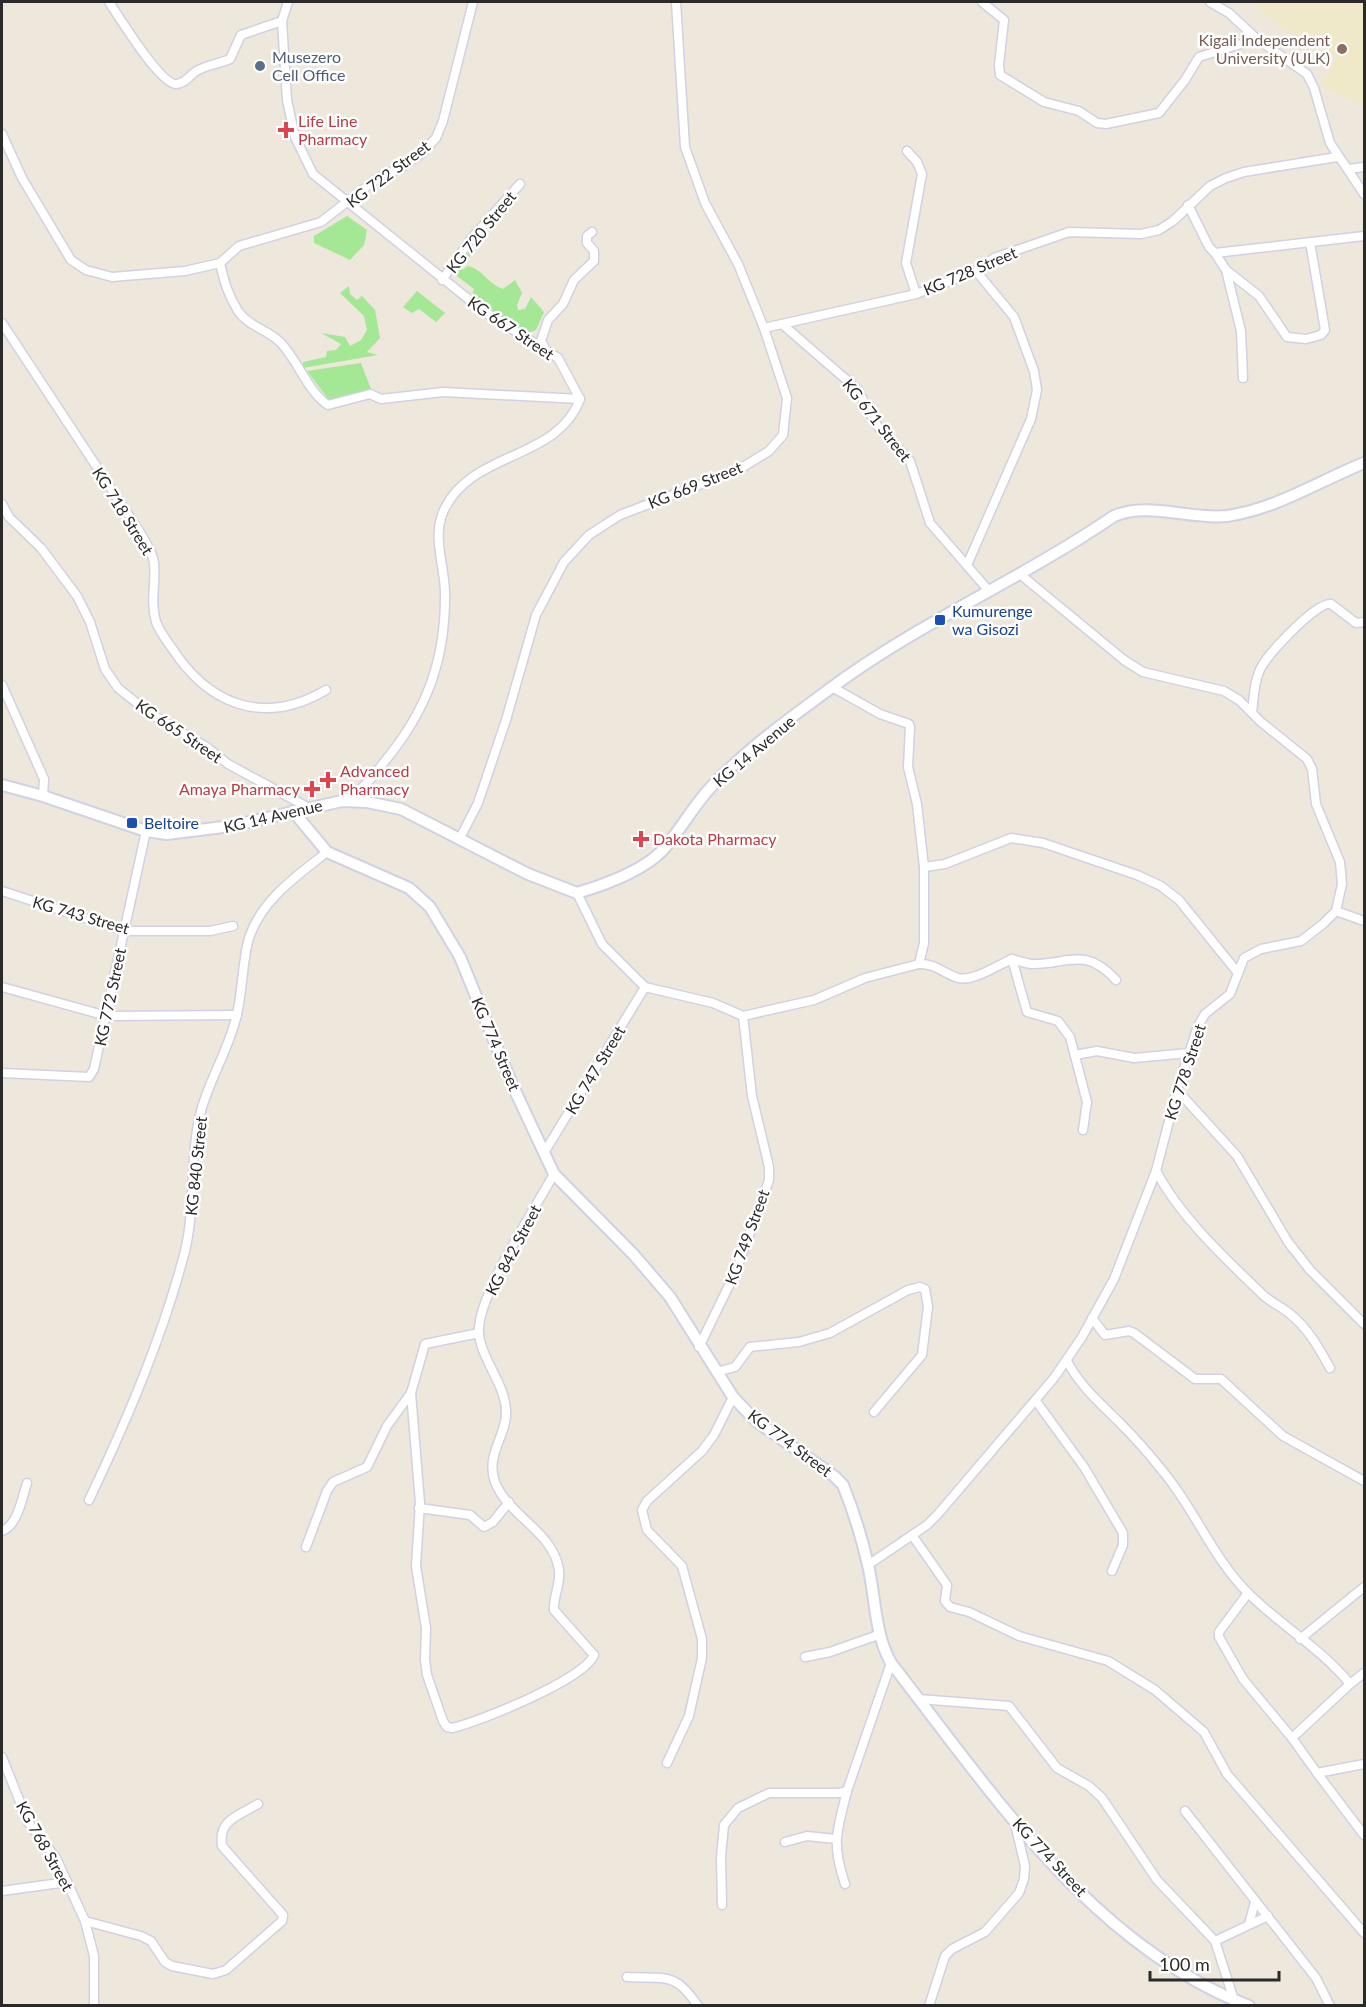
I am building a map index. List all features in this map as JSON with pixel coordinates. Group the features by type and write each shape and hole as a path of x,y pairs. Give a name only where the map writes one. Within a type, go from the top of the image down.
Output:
{"street":[{"path":"109,2 138,45 166,80 173,84 180,84 200,69 230,59 241,35 282,21"},
{"name":"KG 667 Street","path":"288,2 282,21 287,100 294,137 313,174 442,280 482,310 558,358 580,399"},
{"name":"KG 722 Street","path":"220,263 239,246 321,222 348,204 379,177 401,168 421,154 436,138 456,74 473,2"},
{"name":"KG 669 Street","path":"460,838 478,803 506,720 536,615 564,562 589,535 620,515 738,470 769,451 783,435 788,398 764,328 738,264 705,203 685,147 676,2"},
{"path":"982,2 1004,20 1000,75 1044,102 1079,111 1097,123 1106,124 1159,114 1199,57 1257,39"},
{"path":"1210,2 1307,74 1314,88 1324,130 1337,157 1365,194"},
{"path":"2,134 19,173 71,260 86,270 112,277 184,271 220,263 226,291 240,314 279,341 301,368 319,399 328,405 370,394 381,399 443,392 580,399 575,411 561,430 476,475 461,487 444,508 437,531 445,597 442,644 433,681 417,717 396,748 364,788 342,801"},
{"path":"907,151 917,162 922,174 906,263 916,294"},
{"name":"KG 728 Street","path":"764,328 916,294 976,271 994,258 1069,232 1141,234 1159,230 1173,221 1210,186 1244,172 1337,157"},
{"path":"1348,169 1365,167"},
{"name":"KG 720 Street","path":"442,280 471,239 520,184"},
{"path":"1188,205 1209,248 1226,270 1259,296 1287,336 1306,339 1322,335 1325,330 1310,242"},
{"path":"558,358 548,351 541,341 548,320 563,304 574,280 594,261 594,251 587,243 587,236 592,232"},
{"path":"1215,253 1365,236"},
{"path":"1226,270 1240,331 1243,378"},
{"path":"967,565 1031,419 1037,390 1034,371 1014,317 976,271"},
{"name":"KG 718 Street","path":"2,323 141,534 154,562 152,594 159,631 185,666 218,694 248,707 271,709 286,707 326,690"},
{"name":"KG 671 Street","path":"782,324 857,389 878,427 910,461 930,523 989,591"},
{"name":"KG 14 Avenue","path":"2,785 43,796 146,831 194,832 342,801 368,802 401,809 528,874 577,893 621,875 661,851 692,810 734,765 832,687 933,622 1021,575 1113,516 1128,510 1211,517 1246,513 1265,507 1365,463"},
{"name":"KG 665 Street","path":"2,504 9,517 41,548 77,596 90,622 105,669 118,688 148,712 208,748 228,764 309,808"},
{"path":"1021,575 1041,594 1143,672 1224,691 1307,759 1312,769 1316,804 1336,851 1342,875 1336,911 1365,921"},
{"path":"1252,712 1261,667 1284,638 1322,604 1331,604 1356,623 1365,622"},
{"path":"2,685 44,779 43,796"},
{"path":"832,687 880,714 909,724 911,731 908,740 908,767 917,804 924,867 924,943 919,964"},
{"name":"KG 774 Street","path":"293,811 327,852 409,888 430,907 460,957 511,1082 554,1174 634,1256 670,1297 699,1347 733,1397 756,1421 834,1476 843,1485 868,1565 878,1635 891,1663 1015,1820 1077,1889 1149,1952 1166,1964 1249,2006"},
{"name":"KG 772 Street","path":"2,1073 89,1077 97,1060 146,831"},
{"path":"924,867 945,864 1011,838 1043,843 1137,875 1161,886 1179,900 1238,973"},
{"name":"KG 840 Street","path":"89,1500 115,1445 149,1361 184,1253 190,1226 201,1112 237,1015 249,938 262,912 280,889 327,852"},
{"name":"KG 743 Street","path":"2,891 125,931 210,932 233,926"},
{"path":"577,893 602,944 645,987 714,1003 743,1016 814,1000 857,981 919,964 928,964 963,978 976,975 1012,959 1031,964 1079,958 1107,970 1116,980"},
{"name":"KG 778 Street","path":"868,1565 938,1514 1036,1401 1067,1361 1114,1279 1156,1171 1177,1090 1205,1014 1230,994 1241,962 1251,952 1300,941 1336,911"},
{"path":"1012,959 1027,1012 1058,1021 1070,1037 1088,1102 1083,1130"},
{"path":"2,987 107,1016 237,1015"},
{"name":"KG 747 Street","path":"544,1153 645,987"},
{"name":"KG 749 Street","path":"699,1347 736,1271 768,1180 769,1167 752,1096 743,1016"},
{"path":"1075,1055 1097,1051 1134,1058 1189,1053"},
{"path":"1177,1090 1237,1156 1288,1242 1310,1270 1365,1324"},
{"path":"1156,1171 1168,1194 1210,1241 1268,1299 1299,1322 1311,1336 1330,1368"},
{"name":"KG 842 Street","path":"479,1333 494,1281 554,1174"},
{"path":"716,1372 735,1367 750,1347 799,1342 830,1333 908,1290 920,1287 925,1289 928,1307 922,1355 874,1413"},
{"path":"1092,1318 1105,1335 1129,1331 1134,1333 1198,1381 1221,1379 1283,1436 1365,1481"},
{"path":"479,1333 506,1405 505,1421 494,1449 495,1482 509,1502 549,1547 559,1567 560,1582 554,1610 594,1655 587,1666 531,1698 467,1724 447,1727 434,1698 425,1659 426,1628 416,1566 419,1508 411,1393 425,1344 479,1333"},
{"path":"1067,1361 1077,1381 1122,1425 1167,1476 1193,1512 1221,1563 1248,1593 1320,1654 1350,1684"},
{"path":"306,1547 327,1491 333,1482 367,1467 387,1426 411,1393"},
{"path":"667,1762 689,1716 702,1658 702,1639 682,1566 647,1530 642,1510 647,1501 702,1451 714,1435 733,1397"},
{"path":"1036,1401 1084,1467 1124,1533 1123,1545 1112,1571"},
{"path":"2,1531 8,1528 19,1510 27,1483"},
{"path":"419,1508 470,1515 484,1527 493,1522 509,1502"},
{"path":"912,1535 947,1585 945,1601 950,1607 969,1612 1019,1636 1108,1661 1155,1690 1186,1714 1204,1732 1227,1774 1268,1825 1365,1933"},
{"path":"1300,1639 1365,1587"},
{"path":"1248,1593 1219,1632 1219,1637 1243,1679 1292,1738 1365,1835"},
{"path":"805,1657 830,1652 878,1635"},
{"path":"845,1884 836,1856 836,1839 847,1791 891,1663"},
{"path":"1292,1738 1365,1673"},
{"path":"919,1699 1009,1706 1057,1768 1089,1786 1102,1798 1157,1880 1215,1941 1234,2000"},
{"name":"KG 768 Street","path":"2,1757 28,1822 56,1858 85,1921 94,1956 94,2006"},
{"path":"1317,1773 1365,1764"},
{"path":"722,1905 721,1857 724,1825 738,1808 769,1792 839,1793 847,1791"},
{"path":"85,1921 141,1936 151,1941 165,1962 172,1966 213,1974 226,1970 282,1921 284,1915 222,1846 220,1834 222,1826 258,1804"},
{"path":"1185,1811 1316,1978 1330,2006"},
{"path":"929,2006 945,1956 952,1949 985,1932 1018,1893 1024,1879 1025,1866 1015,1820"},
{"path":"785,1842 807,1836 836,1839"},
{"path":"2,1891 68,1882"},
{"path":"1250,1924 1255,1902"},
{"path":"1215,1941 1268,1916"},
{"path":"627,1977 674,1979 686,1987 698,2006"}],"shaded area":[{"name":"Kigali Independent University (ULK)","path":"1253,2 1364,2 1363,107 1321,86 1336,57 1305,42 1268,17"}],"green space":[{"path":"347,216 367,230 364,245 350,260 314,243 314,236"},
{"path":"467,250 470,250 471,255 463,265 463,270 467,266 472,267 503,289 515,280 522,293 517,305 518,310 525,309 531,297 544,312 536,330 521,336 519,325 508,324 513,318 500,321 491,308 482,310 479,302 471,298 474,289 453,273"},
{"path":"349,286 350,294 357,300 362,296 375,310 380,338 367,352 378,355 303,368 303,362 326,357 327,351 336,350 341,344 321,333 345,337 350,346 361,340 367,330 364,316 340,293"},
{"path":"417,291 445,313 436,322 419,309 412,313 403,307"},
{"path":"361,363 371,389 329,400 307,371"}],"place":[{"name":"Kigali Independent University (ULK)","path":"1342,49"},
{"name":"Musezero Cell Office","path":"260,66"},
{"name":"Life Line Pharmacy","path":"286,130"},
{"name":"Kumurenge wa Gisozi","path":"940,620"},
{"name":"Advanced Pharmacy","path":"328,780"},
{"name":"Amaya Pharmacy","path":"312,789"},
{"name":"Beltoire","path":"132,823"},
{"name":"Dakota Pharmacy","path":"641,839"}]}
